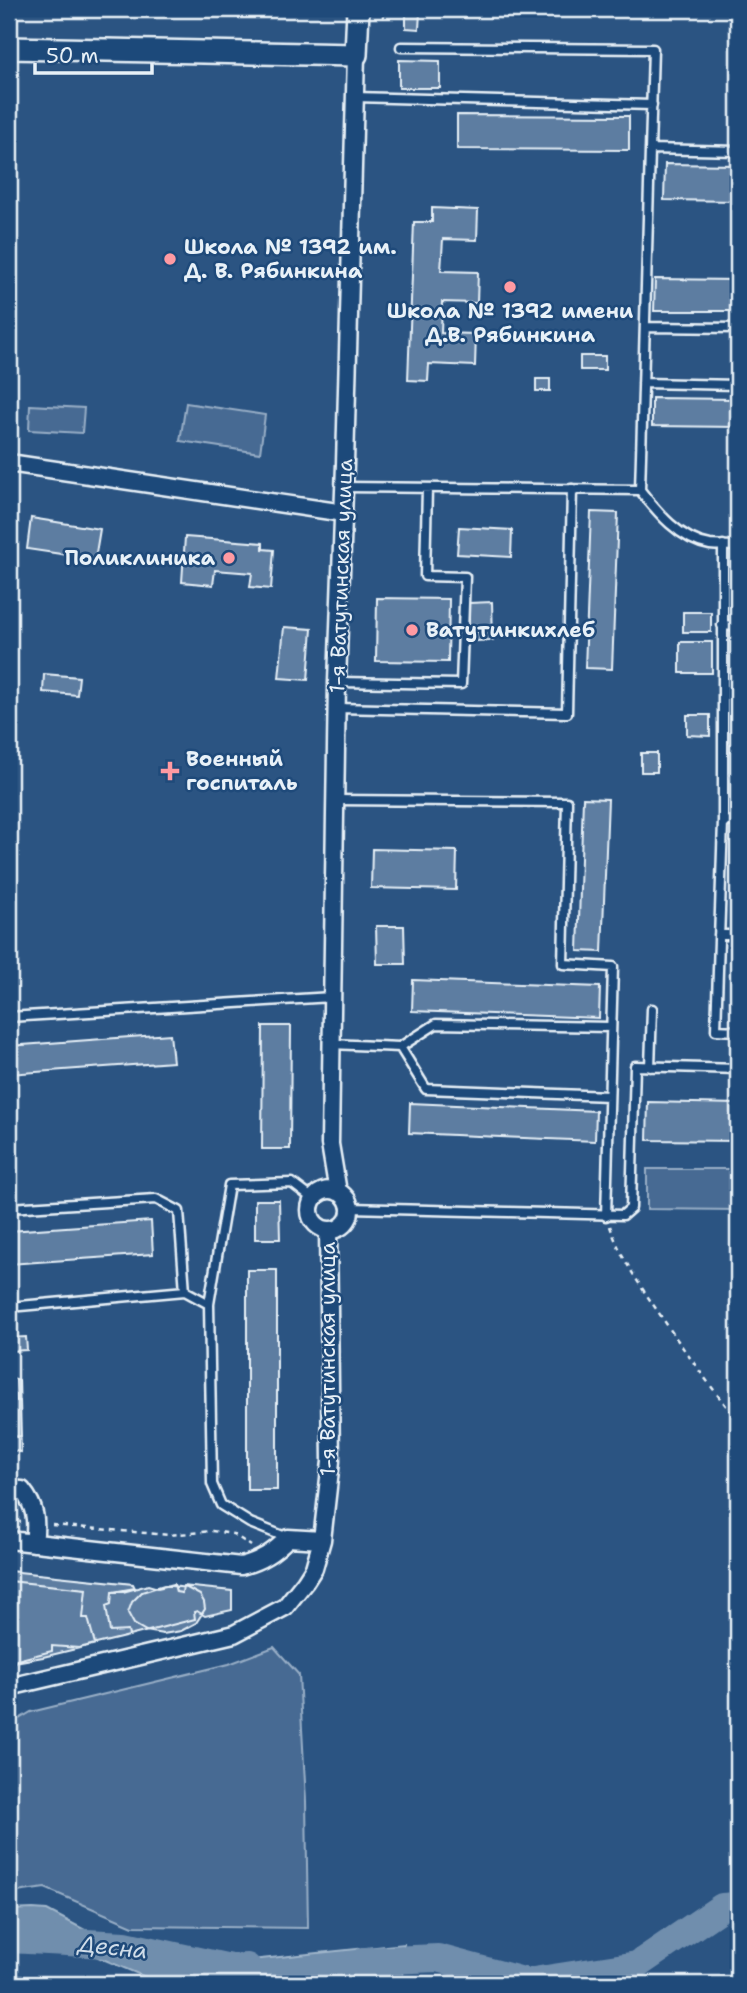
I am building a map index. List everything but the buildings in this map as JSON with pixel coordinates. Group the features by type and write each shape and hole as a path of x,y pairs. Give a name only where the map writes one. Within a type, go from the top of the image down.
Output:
{"street":[{"name":"1-я Ватутинская улица","path":"338,1192 330,1144 336,708 358,9"},
{"path":"9,48 356,55"},
{"path":"9,463 344,513"},
{"name":"1-я Ватутинская улица","path":"316,1196 330,1144"},
{"path":"324,1191 338,1192 344,1196 350,1208 346,1221 341,1226 328,1230 316,1224 310,1212 316,1196 324,1191"},
{"name":"1-я Ватутинская улица","path":"9,1687 174,1649 247,1629 285,1607 314,1568 322,1540 331,1461 328,1230"},
{"path":"9,1489 22,1490 32,1502 36,1524 34,1543"},
{"path":"9,1540 241,1566 264,1558 288,1538 322,1540"}],"lane":[{"path":"401,47 653,49 640,490 676,528 708,544 738,546"},
{"path":"355,97 652,105"},
{"path":"650,149 738,151"},
{"path":"645,327 738,328"},
{"path":"643,383 738,385"},
{"path":"345,487 640,490"},
{"path":"337,682 461,684 465,577 425,576 427,488"},
{"path":"336,708 566,713 572,489"},
{"path":"723,545 723,821 716,1030 738,1031"},
{"path":"722,625 738,626"},
{"path":"335,800 567,802 563,964 613,967 606,1216"},
{"path":"723,821 738,822"},
{"path":"719,935 738,935"},
{"path":"9,1017 332,997"},
{"path":"650,1067 652,1009"},
{"path":"331,1044 400,1047 436,1024 611,1027"},
{"path":"400,1047 426,1089 609,1096"},
{"path":"350,1208 623,1215 631,1208 635,1066 738,1069"},
{"path":"288,1538 250,1523 221,1504 212,1484 209,1304 229,1185 292,1183 316,1196"},
{"path":"9,1208 156,1199 179,1211 185,1291"},
{"path":"9,1307 185,1291 209,1304"}],"path":[{"path":"383,9 383,18"},
{"path":"606,1216 618,1249 646,1294 693,1363 738,1422"},
{"path":"9,1520 169,1535 212,1531 233,1534 246,1541 264,1558"}],"shaded area":[{"path":"186,403 265,415 260,453 180,441"},
{"path":"30,405 84,408 82,433 29,430"},
{"path":"647,1169 738,1169 738,1210 647,1209"},
{"path":"274,1647 299,1675 306,1801 308,1928 133,1926 45,1888 9,1893 9,1725 31,1712 229,1664"}],"water":[{"path":"9,1910 47,1910 144,1961 204,1965 404,1944 403,1984 162,1984 79,1949 9,1946"}],"waterway":[{"name":"Десна","path":"365,1961 438,1958 527,1982 637,1965 722,1907 738,1906"},
{"name":"Десна","path":"9,1939 125,1945 230,1968 247,1967"}],"place":[{"name":"Школа № 1392 им. Д. В. Рябинкина","path":"170,259"},
{"name":"Школа № 1392 имени Д.В. Рябинкина","path":"510,287"},
{"name":"Поликлиника","path":"229,558"},
{"name":"Ватутинкихлеб","path":"412,630"},
{"name":"Военный госпиталь","path":"170,771"}]}
